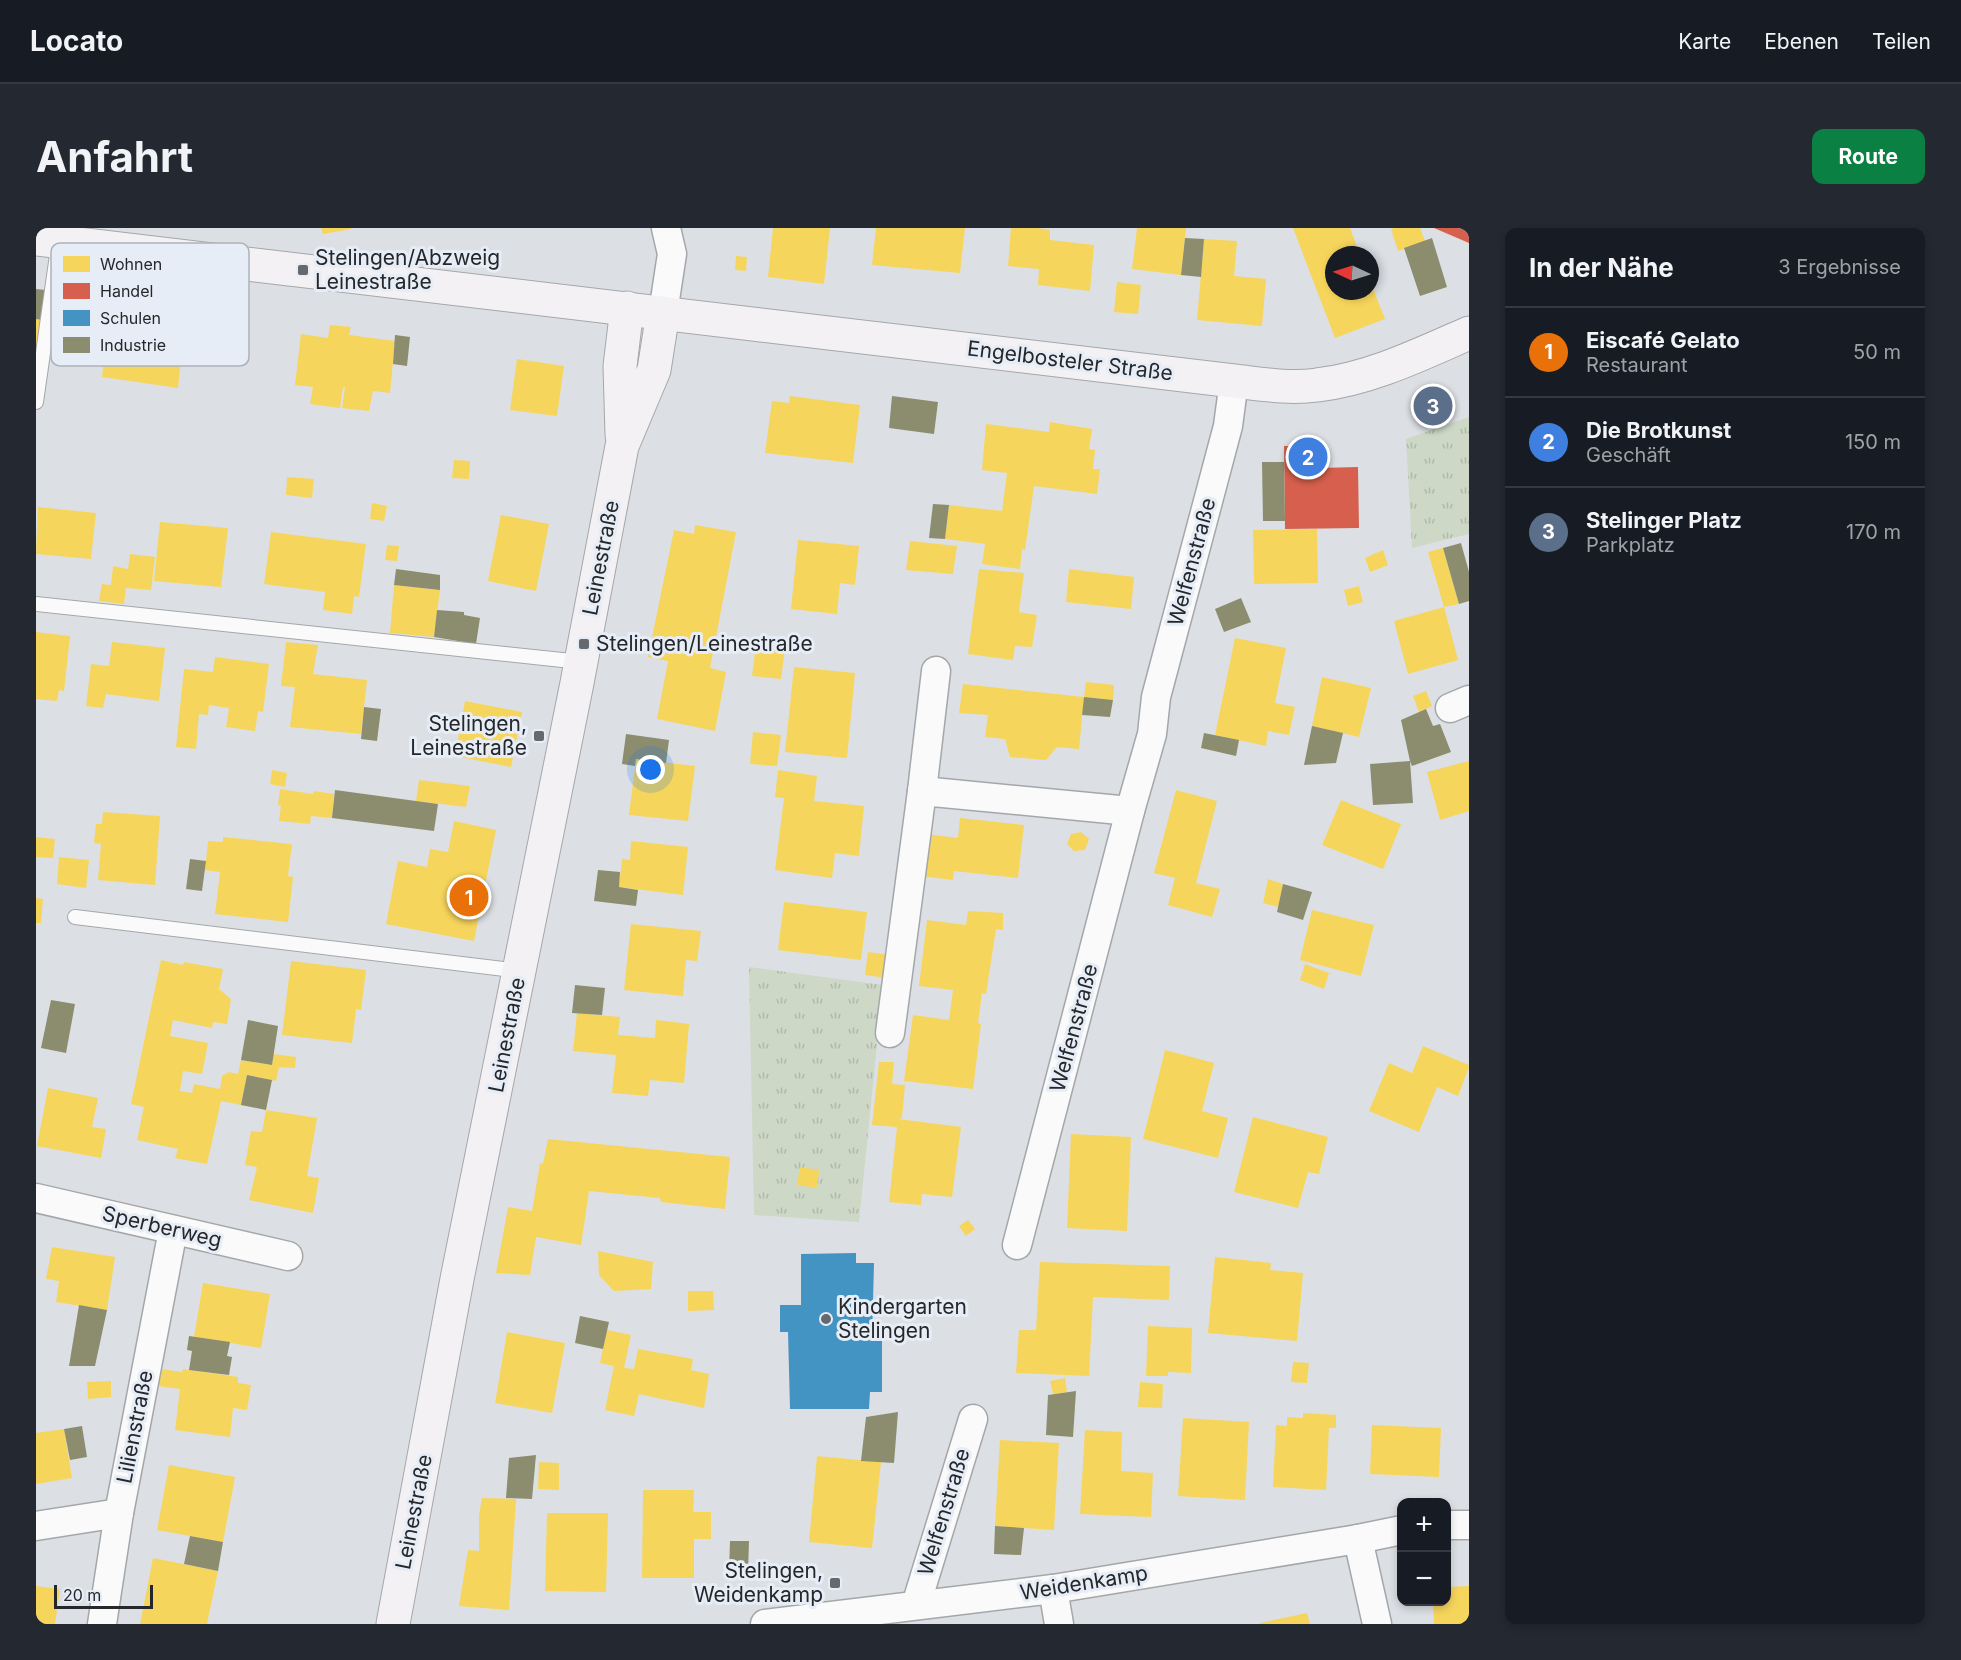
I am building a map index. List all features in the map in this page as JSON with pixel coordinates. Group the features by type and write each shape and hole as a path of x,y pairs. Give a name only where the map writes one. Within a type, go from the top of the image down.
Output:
{"street":[{"path":"663,313 672,254 666,228"},
{"name":"Engelbosteler Straße","path":"48,240 74,243"},
{"name":"Engelbosteler Straße","path":"249,264 1287,386 1316,386 1354,378 1431,350 1469,333"},
{"name":"Leinestraße","path":"622,446 620,366 627,308"},
{"name":"Leinestraße","path":"393,1624 457,1279 520,971 622,446 654,370 663,313"},
{"name":"Welfenstraße","path":"1017,1245 1152,734 1156,696 1228,426 1234,381"},
{"path":"890,1034 936,671"},
{"path":"922,791 1130,811"},
{"name":"Sperberweg","path":"36,1198 288,1256"},
{"name":"Lilienstraße","path":"102,1624 119,1513 172,1230"},
{"name":"Welfenstraße","path":"916,1605 973,1419"},
{"path":"36,1526 119,1513"},
{"path":"1451,1525 1469,1525"},
{"name":"Weidenkamp","path":"765,1624 1053,1588 1397,1531"},
{"path":"1358,1539 1377,1624"},
{"path":"1053,1588 1059,1624"}],"lane":[{"path":"36,402 48,240"},
{"path":"36,604 581,662"},
{"path":"75,917 520,971"}],"green space":[{"path":"1469,417 1469,534 1412,548 1406,439"},
{"path":"749,967 883,985 859,1222 754,1215"}],"building: Wohnen":[{"path":"321,228 351,228 351,229 323,234"},
{"path":"773,228 830,228 824,284 768,277"},
{"path":"876,228 965,228 960,273 872,265"},
{"path":"1011,228 1050,230 1050,240 1094,245 1090,291 1038,285 1039,269 1008,266"},
{"path":"1137,228 1186,228 1181,275 1132,269"},
{"path":"1293,228 1350,228 1357,246 1325,246 1325,300 1378,300 1385,319 1335,338"},
{"path":"1420,228 1425,241 1398,251 1391,229"},
{"path":"1204,239 1237,241 1234,276 1266,279 1262,326 1197,320"},
{"path":"736,256 747,257 746,271 735,270"},
{"path":"1117,282 1141,285 1138,314 1114,312"},
{"path":"36,319 42,320 37,350 36,349"},
{"path":"330,325 351,327 349,335 395,341 390,393 373,391 369,411 342,408 345,387 343,387 340,408 310,404 313,387 295,385 301,334 328,338"},
{"path":"517,359 564,366 557,416 510,410"},
{"path":"103,366 180,366 178,388 102,377"},
{"path":"790,396 860,405 853,463 765,453 772,401 789,403"},
{"path":"1050,422 1092,429 1089,449 1095,450 1093,469 1100,469 1097,494 1034,486 1020,569 982,564 985,544 945,539 949,505 1002,511 1007,473 982,470 986,424 1049,432"},
{"path":"454,460 470,461 469,479 452,478"},
{"path":"287,477 314,479 312,498 286,495"},
{"path":"372,503 387,506 384,521 370,519"},
{"path":"38,507 96,513 91,559 36,554"},
{"path":"501,515 549,524 536,591 488,581"},
{"path":"160,522 228,528 221,587 154,581"},
{"path":"695,525 736,532 710,668 726,672 715,731 657,719 668,661 648,657 674,530 694,534"},
{"path":"1317,529 1318,583 1254,584 1253,530"},
{"path":"271,532 366,544 359,597 354,596 352,614 323,610 325,592 264,584"},
{"path":"798,540 859,546 855,585 840,583 837,614 791,609"},
{"path":"910,541 957,546 953,574 906,570"},
{"path":"387,545 399,546 397,561 385,560"},
{"path":"1443,548 1459,604 1444,607 1428,552"},
{"path":"1383,550 1388,565 1370,572 1365,558"},
{"path":"130,554 155,557 151,590 126,588 124,604 99,601 102,584 111,585 113,566 128,569"},
{"path":"979,569 1024,573 1019,612 1037,615 1032,647 1015,646 1013,660 968,654"},
{"path":"1069,569 1134,577 1131,609 1066,602"},
{"path":"394,585 440,590 434,637 390,633"},
{"path":"1359,586 1363,602 1348,606 1344,590"},
{"path":"1444,607 1458,660 1408,674 1394,621"},
{"path":"36,632 70,636 64,691 59,690 57,701 36,699"},
{"path":"1235,638 1286,648 1275,703 1295,707 1289,735 1268,731 1266,746 1215,735"},
{"path":"112,642 165,648 159,701 106,694 103,708 86,706 91,664 109,666"},
{"path":"286,642 318,645 313,674 367,680 361,734 290,727 295,687 281,686"},
{"path":"756,645 785,649 781,679 752,676"},
{"path":"215,657 269,664 263,712 258,711 255,731 226,727 229,708 209,705 208,715 199,714 196,749 176,747 184,669 213,672"},
{"path":"794,667 855,673 847,758 785,752"},
{"path":"1322,677 1371,688 1359,737 1312,726"},
{"path":"1086,682 1114,685 1113,700 1084,697"},
{"path":"963,684 1084,697 1079,749 1057,747 1046,760 1010,757 1005,739 985,737 988,715 959,713"},
{"path":"1426,691 1432,706 1419,712 1413,696"},
{"path":"465,701 522,712 511,767 455,756"},
{"path":"753,732 781,735 777,766 750,764"},
{"path":"636,759 695,766 688,821 629,815"},
{"path":"1469,761 1469,811 1440,820 1427,772"},
{"path":"272,770 287,773 285,787 270,784"},
{"path":"778,770 817,776 814,801 864,806 859,856 835,853 832,878 775,870 784,798 775,797"},
{"path":"419,780 470,786 466,807 416,801"},
{"path":"280,789 313,794 314,791 334,794 332,818 311,816 310,824 279,821"},
{"path":"1176,790 1217,801 1196,883 1220,889 1212,917 1168,905 1175,878 1154,873"},
{"path":"1341,800 1401,824 1383,869 1322,845"},
{"path":"103,812 160,816 155,885 98,880 101,844 94,843 96,824 102,824"},
{"path":"960,818 1024,825 1018,878 954,871 953,880 921,876 926,834 958,838"},
{"path":"454,821 496,830 474,941 386,924 398,861 427,867 430,849 448,852"},
{"path":"1081,832 1089,839 1085,850 1074,851 1067,844 1071,834"},
{"path":"36,837 55,839 53,858 36,857"},
{"path":"223,837 292,844 288,876 293,877 288,922 215,914 220,872 205,870 208,841 223,842"},
{"path":"631,841 688,847 683,895 619,887 622,859 630,860"},
{"path":"59,857 89,860 86,888 57,884"},
{"path":"1268,879 1283,884 1278,907 1263,903"},
{"path":"36,898 43,899 41,923 36,923"},
{"path":"784,902 867,912 861,960 778,950"},
{"path":"1312,910 1374,925 1361,976 1300,960"},
{"path":"968,911 1003,913 1003,930 996,929 986,994 982,993 978,1023 981,1024 973,1089 904,1081 913,1015 949,1020 953,990 919,986 927,920 966,925"},
{"path":"631,924 701,931 697,961 686,960 683,996 624,990"},
{"path":"868,952 896,956 893,979 865,975"},
{"path":"161,960 223,969 219,989 231,999 227,1024 213,1022 212,1028 173,1020 170,1036 208,1043 202,1074 183,1071 180,1091 192,1093 194,1084 220,1089 222,1076 229,1072 238,1074 241,1060 272,1065 273,1054 296,1057 295,1068 279,1067 276,1081 247,1075 241,1105 221,1101 207,1164 175,1158 178,1149 137,1140 144,1107 131,1104"},
{"path":"291,961 366,970 361,1010 356,1009 352,1043 282,1035"},
{"path":"1305,964 1329,973 1324,989 1300,980"},
{"path":"577,1013 620,1017 618,1035 655,1038 656,1020 689,1024 684,1083 650,1080 648,1096 612,1093 616,1055 573,1051"},
{"path":"1423,1046 1469,1065 1469,1067 1458,1096 1437,1087 1419,1132 1369,1111 1389,1063 1412,1073"},
{"path":"1165,1050 1214,1063 1202,1111 1228,1118 1218,1158 1143,1139"},
{"path":"879,1062 894,1062 892,1084 905,1085 902,1118 898,1119 961,1127 952,1197 922,1194 921,1205 889,1202 897,1127 872,1125"},
{"path":"48,1088 98,1098 92,1127 106,1129 101,1158 37,1146"},
{"path":"266,1110 317,1118 307,1176 319,1178 313,1213 249,1200 257,1167 245,1165 251,1131 262,1132"},
{"path":"1253,1117 1328,1137 1319,1174 1308,1172 1298,1208 1234,1192"},
{"path":"1071,1134 1131,1137 1127,1231 1067,1228"},
{"path":"548,1139 730,1157 725,1209 661,1202 660,1198 589,1191 581,1245 536,1237 530,1275 496,1273 508,1207 532,1211 540,1163 543,1164"},
{"path":"800,1167 819,1170 817,1188 797,1185"},
{"path":"968,1220 975,1229 966,1236 959,1226"},
{"path":"52,1247 115,1257 107,1310 56,1302 59,1281 46,1279"},
{"path":"598,1251 653,1262 651,1289 614,1291 599,1275"},
{"path":"1215,1257 1271,1263 1270,1270 1303,1273 1297,1341 1208,1333"},
{"path":"1040,1262 1170,1266 1169,1300 1093,1297 1089,1376 1016,1373 1019,1330 1036,1330"},
{"path":"203,1283 270,1294 261,1348 194,1337"},
{"path":"688,1291 713,1291 714,1310 688,1311"},
{"path":"1148,1326 1192,1328 1191,1373 1168,1372 1168,1376 1146,1376"},
{"path":"607,1330 631,1335 624,1368 634,1369 638,1349 693,1359 691,1370 709,1374 704,1408 639,1394 634,1416 605,1410 614,1366 600,1363"},
{"path":"507,1332 565,1343 552,1413 495,1403"},
{"path":"1293,1362 1309,1363 1307,1383 1291,1382"},
{"path":"161,1369 182,1372 183,1369 238,1377 238,1383 251,1385 247,1410 233,1408 230,1437 175,1430 180,1389 158,1386"},
{"path":"1065,1378 1067,1392 1053,1394 1050,1381"},
{"path":"111,1381 111,1397 88,1399 87,1382"},
{"path":"1140,1382 1163,1384 1162,1408 1138,1407"},
{"path":"1303,1413 1336,1415 1336,1428 1329,1428 1326,1490 1273,1487 1276,1425 1287,1426 1287,1417 1303,1418"},
{"path":"1183,1418 1249,1422 1245,1500 1178,1496"},
{"path":"1372,1425 1441,1428 1439,1477 1370,1474"},
{"path":"64,1429 72,1478 36,1484 36,1433"},
{"path":"1085,1430 1122,1432 1121,1471 1153,1473 1151,1517 1080,1514"},
{"path":"1000,1440 1059,1443 1054,1530 995,1526"},
{"path":"817,1456 881,1462 872,1548 809,1542"},
{"path":"539,1462 559,1463 559,1490 538,1489"},
{"path":"169,1465 235,1477 223,1542 157,1530"},
{"path":"643,1490 694,1490 693,1512 711,1512 711,1539 694,1539 694,1578 642,1578"},
{"path":"482,1498 516,1499 509,1610 459,1606 468,1550 479,1551 479,1515"},
{"path":"547,1513 608,1513 606,1592 545,1591"},
{"path":"153,1558 218,1571 207,1624 140,1624"},
{"path":"36,1586 60,1589 55,1624 36,1624"},
{"path":"1469,1586 1469,1624 1434,1624 1433,1606 1451,1606 1451,1587"},
{"path":"1307,1613 1310,1624 1260,1624 1260,1623"}],"building: Handel":[{"path":"1434,228 1469,228 1469,243"},
{"path":"1284,446 1318,446 1319,468 1358,467 1359,528 1285,529"}],"building: Schulen":[{"name":"Kindergarten Stelingen","path":"856,1253 856,1263 874,1263 872,1340 882,1341 882,1392 870,1392 869,1409 790,1409 788,1332 780,1332 780,1305 801,1305 801,1254"}],"building: Industrie":[{"path":"1185,238 1204,239 1201,277 1181,275"},
{"path":"1432,238 1447,287 1420,296 1404,248"},
{"path":"36,289 46,290 42,320 36,319"},
{"path":"395,335 410,337 407,366 393,364"},
{"path":"892,396 938,402 934,434 889,428"},
{"path":"1262,462 1284,462 1285,521 1263,521"},
{"path":"933,504 949,505 945,539 929,538"},
{"path":"1461,543 1469,572 1469,601 1459,604 1443,548"},
{"path":"396,569 440,575 440,590 394,585"},
{"path":"1241,598 1251,622 1224,632 1215,609"},
{"path":"437,610 464,612 464,615 480,618 476,644 434,637"},
{"path":"1084,697 1113,700 1110,717 1082,715"},
{"path":"364,707 381,709 377,741 361,739"},
{"path":"1426,709 1433,726 1440,724 1451,752 1412,766 1401,720"},
{"path":"1312,726 1343,733 1336,763 1304,765"},
{"path":"1204,733 1239,740 1236,756 1201,748"},
{"path":"626,734 669,740 666,763 636,759 635,766 622,764"},
{"path":"1410,761 1413,803 1373,805 1370,764"},
{"path":"335,790 438,804 434,831 332,818"},
{"path":"190,859 206,861 202,891 186,889"},
{"path":"598,870 620,872 619,887 638,890 636,906 594,901"},
{"path":"1283,884 1312,892 1303,920 1277,912"},
{"path":"575,985 605,988 602,1015 572,1013"},
{"path":"51,1000 75,1004 66,1053 41,1048"},
{"path":"248,1020 278,1026 272,1065 241,1060"},
{"path":"247,1075 272,1080 266,1110 241,1105"},
{"path":"79,1305 107,1310 95,1366 69,1366"},
{"path":"580,1316 609,1322 603,1349 575,1343"},
{"path":"189,1336 230,1342 227,1356 232,1357 229,1375 189,1370 192,1351 187,1350"},
{"path":"1076,1391 1073,1437 1046,1435 1048,1395"},
{"path":"898,1412 894,1463 861,1461 866,1417"},
{"path":"82,1426 87,1457 70,1460 64,1429"},
{"path":"536,1455 532,1499 506,1498 509,1458"},
{"path":"995,1526 1024,1528 1021,1555 994,1554"},
{"path":"190,1536 223,1542 218,1571 184,1564"},
{"path":"730,1541 749,1541 748,1572 729,1572"}],"place":[{"name":"Stelingen/Abzweig Leinestraße","path":"303,270"},
{"name":"Stelinger Platz","path":"1433,406"},
{"name":"Die Brotkunst","path":"1308,457"},
{"name":"Stelingen/Leinestraße","path":"584,644"},
{"name":"Stelingen, Leinestraße","path":"539,736"},
{"name":"Eiscafé Gelato","path":"469,897"},
{"name":"Kindergarten Stelingen","path":"826,1319"},
{"name":"Stelingen, Weidenkamp","path":"835,1583"}]}
